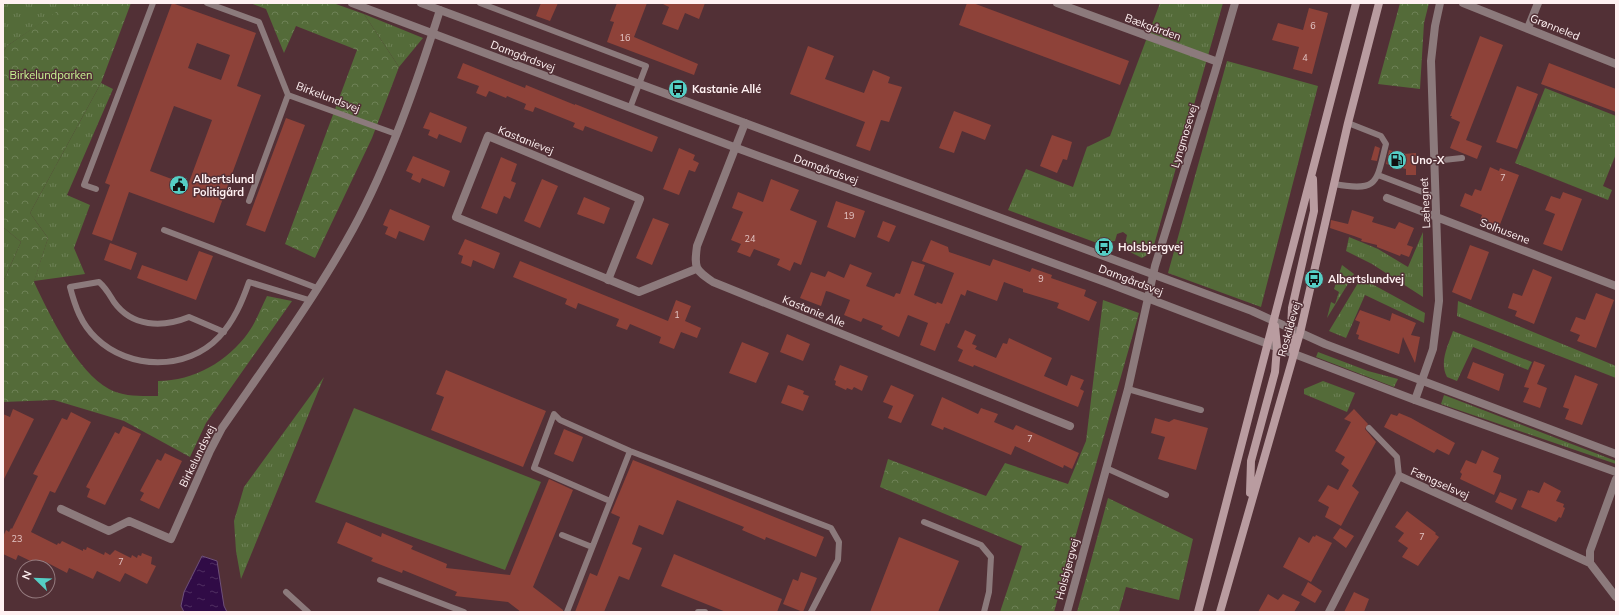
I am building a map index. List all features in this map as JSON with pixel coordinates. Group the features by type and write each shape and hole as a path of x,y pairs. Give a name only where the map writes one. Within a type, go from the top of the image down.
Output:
{"main road":[{"name":"Roskildevej","path":"1198,612 1356,3"},
{"name":"Roskildevej","path":"1220,612 1300,333 1348,123 1379,3"},
{"path":"1294,354 1291,328 1292,308 1314,211 1313,167"},
{"path":"1250,504 1251,461 1275,372 1277,347 1274,321"}],"street":[{"name":"Damgårdsvej","path":"352,3 734,147 1148,298 1294,354"},
{"name":"Damgårdsvej","path":"421,3 441,7 686,103 744,123 1252,311 1300,333"},
{"name":"Bækgården","path":"1057,3 1218,62"},
{"name":"Lyngmosevej","path":"1153,275 1218,62 1234,3"},
{"name":"Læhegnet","path":"1415,400 1433,349 1437,325 1437,217 1431,61 1435,26 1440,3"},
{"name":"Grønneled","path":"1463,3 1616,64"},
{"path":"1528,28 1538,3"},
{"name":"Birkelundsvej","path":"61,509 110,531 129,521 171,539 210,451 222,428 317,288 353,229 375,186 396,134 441,7"},
{"path":"696,268 695,261 697,246 744,123"},
{"name":"Kastanievej","path":"608,280 640,199 488,136 456,217 608,280 639,292 696,268"},
{"name":"Solhusene","path":"1387,198 1616,286"},
{"name":"Kastanie Alle","path":"696,268 713,282 1070,426"},
{"name":"Holsbjergvej","path":"1067,612 1128,389 1153,275"},
{"path":"1300,333 1325,344 1616,454"},
{"path":"1294,354 1415,400 1616,472"},
{"name":"Fængselsvej","path":"1329,612 1399,476 1590,563 1616,597"},
{"path":"1590,563 1590,551 1616,479"}],"lane":[{"path":"96,190 84,185 153,3"},
{"name":"Birkelundsvej","path":"206,3 259,22 288,95 396,134"},
{"path":"480,3 646,66 630,108"},
{"path":"249,201 288,95"},
{"path":"1334,184 1356,188 1366,187 1378,175 1386,144 1381,136 1348,123"},
{"path":"1434,160 1462,158"},
{"path":"1378,175 1436,197"},
{"path":"164,230 317,288"},
{"path":"224,332 189,317 162,325 148,324 123,312 107,289 99,282 70,287 75,306 83,323 92,333 111,350 128,358 147,363 166,363 185,358 203,350 224,332 231,324 250,282 309,300"},
{"path":"1128,389 1201,410"},
{"path":"610,501 534,468 554,414 560,420 630,451 831,528 839,542 838,560 811,612"},
{"path":"1369,428 1397,457 1399,476"},
{"path":"567,612 630,451"},
{"path":"1106,468 1166,495"},
{"path":"924,522 981,545 991,557 989,592 984,612"},
{"path":"562,535 592,547"},
{"path":"380,580 464,612"},
{"path":"286,592 308,612"},
{"path":"698,612 705,612"}],"green space":[{"path":"9,3 80,3 80,6 59,11 7,46 3,52 3,5"},
{"name":"Birkelundparken","path":"80,3 131,3 101,83 30,213 48,238 34,282 56,325 75,356 97,381 115,392 127,395 158,396 158,381 171,380 197,373 209,368 231,352 251,329 267,296 292,301 206,423 190,457 124,421 54,400 3,402 3,282 21,242 3,227 3,52 7,46 59,10 80,6"},
{"path":"250,3 333,3 364,14 399,67 372,138 315,258 285,244 357,50 296,26 284,53 266,9"},
{"path":"1160,3 1223,3 1152,252 1142,258 1124,249 1127,235 1123,232 1117,234 1115,241 1097,243 1008,210 1026,169 1073,187 1087,147 1110,136"},
{"path":"1400,3 1429,3 1424,23 1420,89 1378,84"},
{"path":"364,14 423,38 399,67"},
{"path":"1227,61 1318,86 1261,307 1168,273"},
{"path":"101,83 113,89 67,195 90,205 74,248 85,274 34,281 48,238 30,213"},
{"path":"1545,88 1616,116 1616,154 1603,186 1612,190 1608,200 1515,163"},
{"path":"3,227 21,242 3,282"},
{"path":"1423,232 1423,297 1372,264 1346,251 1349,237 1378,249 1408,267"},
{"path":"1342,265 1354,274 1327,318 1331,302 1335,304 1339,292 1334,289"},
{"path":"1361,278 1425,313 1424,323 1365,295 1346,338 1329,331"},
{"path":"1103,300 1139,313 1054,612 1000,612 1022,546 880,487 888,459 986,496 1005,463 1068,484 1086,441"},
{"path":"1458,301 1616,366 1616,378 1457,316"},
{"path":"1453,331 1532,362 1528,370 1473,347 1457,381 1447,377 1444,366 1445,354"},
{"path":"1318,352 1368,371 1398,379 1394,387 1316,357"},
{"path":"324,377 241,579 236,551 234,521 244,487"},
{"path":"1323,381 1355,393 1347,412 1304,394 1304,389"},
{"path":"1444,395 1616,461 1616,464 1441,404"},
{"path":"354,408 541,482 505,570 315,502"},
{"path":"1108,498 1193,539 1179,600 1126,587 1119,612 1077,612"}],"water":[{"path":"202,556 217,561 224,606 227,612 184,612 181,606 184,592"}],"building":[{"path":"172,3 256,33 237,86 261,95 214,223 129,192 112,241 92,234 110,185 105,183","holes":["197,43 230,55 221,80 188,68","174,106 212,120 188,185 150,171"]},
{"path":"541,3 558,3 550,21 536,16"},
{"path":"617,3 647,3 634,37 698,64 694,75 607,42 614,22 610,21"},
{"path":"661,3 705,3 699,19 685,13 678,30 662,24 669,7"},
{"path":"967,3 973,3 1129,61 1120,85 959,25"},
{"path":"1309,8 1328,13 1312,74 1293,69 1299,47 1272,40 1278,23 1303,30"},
{"path":"1480,36 1503,45 1466,140 1482,146 1477,159 1450,148 1460,122 1451,118 1452,116 1450,116"},
{"path":"808,46 834,56 825,79 864,93 873,70 890,77 888,83 902,87 889,122 881,120 870,151 856,146 865,122 790,94"},
{"path":"463,63 525,88 526,85 658,137 652,152 585,126 583,131 573,127 575,123 535,107 533,112 524,109 526,104 507,96 506,98 489,91 486,97 476,93 479,86 457,78"},
{"path":"1549,63 1616,89 1616,112 1541,84"},
{"path":"1517,86 1538,94 1517,149 1496,142"},
{"path":"954,111 991,125 985,140 962,131 954,153 939,148"},
{"path":"430,112 467,127 461,143 439,134 437,139 428,135 430,130 423,128"},
{"path":"286,118 305,125 265,232 246,225"},
{"path":"1052,135 1072,142 1067,160 1063,159 1057,173 1040,166"},
{"path":"1375,146 1380,148 1377,161 1371,160"},
{"path":"679,148 695,155 693,160 699,163 695,172 689,170 679,195 663,189"},
{"path":"1389,150 1404,154 1416,153 1416,175 1406,175 1406,169 1386,164"},
{"path":"413,156 450,171 444,187 422,178 420,183 411,179 413,174 406,171"},
{"path":"501,157 517,164 511,181 516,183 510,199 504,196 497,214 481,208"},
{"path":"1490,167 1499,171 1500,168 1519,175 1499,227 1480,220 1482,215 1460,206 1465,193 1472,196 1475,189 1481,191"},
{"path":"542,179 558,186 540,228 524,221"},
{"path":"771,179 799,190 790,210 817,221 801,265 794,262 790,271 777,265 780,259 754,249 750,257 737,252 741,244 731,240 743,212 732,208 738,192 763,202"},
{"path":"1563,192 1582,199 1562,251 1543,244 1555,214 1545,210 1551,196 1560,199"},
{"path":"584,197 610,208 604,224 577,214"},
{"path":"836,201 865,211 855,238 827,227"},
{"path":"390,209 430,226 424,241 399,231 396,239 385,234 388,227 383,225"},
{"path":"1352,210 1374,217 1372,222 1395,229 1399,222 1414,228 1407,245 1413,247 1409,257 1401,254 1400,256 1377,247 1377,245 1361,241 1362,239 1330,228 1331,220 1348,224"},
{"path":"653,218 669,224 652,265 636,258"},
{"path":"883,221 896,226 889,242 877,237"},
{"path":"465,239 500,253 494,269 473,260 471,267 461,263 463,256 458,254"},
{"path":"931,240 948,247 949,252 990,266 993,259 1030,272 1032,268 1052,275 1051,278 1086,290 1084,296 1097,302 1089,321 1057,308 1059,303 1023,292 1023,289 1004,282 997,301 967,290 965,296 961,294 949,324 946,323 935,351 920,345 928,323 908,315 899,337 881,329 883,326 863,318 861,322 844,315 850,300 830,292 826,291 821,306 800,298 811,272 825,277 828,271 844,278 850,264 872,273 866,286 894,297 896,293 900,294 912,261 925,265 914,295 936,304 937,302 942,304 954,273 922,261"},
{"path":"110,243 137,253 131,270 104,260"},
{"path":"1470,245 1489,252 1471,300 1452,292"},
{"path":"199,251 213,256 196,300 137,278 142,265 187,281"},
{"path":"520,261 668,321 676,300 691,306 685,321 701,328 697,338 681,332 674,349 659,343 661,337 630,324 627,330 616,326 619,319 578,303 576,309 565,304 567,299 513,277"},
{"path":"1533,269 1552,277 1534,324 1515,316 1517,311 1508,308 1513,293 1522,296"},
{"path":"1596,293 1614,300 1596,348 1577,341 1580,335 1570,331 1576,317 1585,320"},
{"path":"1360,310 1390,321 1392,313 1416,323 1411,335 1420,337 1415,363 1403,337 1399,354 1358,339 1359,335 1356,334 1360,322 1355,320"},
{"path":"965,330 976,335 972,344 977,346 975,349 996,358 1003,343 1007,344 1009,338 1052,358 1044,376 1067,386 1071,375 1084,380 1080,389 1084,391 1078,407 974,365 973,367 958,361 963,350 957,347"},
{"path":"787,334 810,344 803,361 780,352"},
{"path":"742,342 769,353 756,383 729,373"},
{"path":"1534,361 1545,365 1537,384 1547,388 1540,408 1523,402 1529,388 1524,387"},
{"path":"1473,362 1504,374 1499,391 1467,378"},
{"path":"840,365 868,376 862,391 854,387 852,390 847,388 846,390 835,385 836,381 834,380"},
{"path":"446,370 546,411 523,467 431,430 444,397 436,394"},
{"path":"1575,375 1598,384 1582,425 1565,419 1569,409 1563,407"},
{"path":"788,385 804,391 803,394 809,396 803,411 781,403"},
{"path":"891,385 914,395 901,423 888,418 893,406 883,402"},
{"path":"942,397 978,414 981,408 998,414 994,422 1013,430 1016,425 1079,453 1072,469 1064,465 1063,468 1015,446 1011,455 944,427 943,430 931,425"},
{"path":"13,409 34,419 3,481 3,414 10,417"},
{"path":"1354,409 1368,424 1365,429 1376,442 1352,486 1359,492 1341,526 1325,517 1329,507 1318,501 1328,485 1338,490 1349,470 1341,464 1345,457 1335,451 1351,422 1344,419"},
{"path":"71,412 91,422 55,493 50,491 31,532 57,545 62,541 83,551 83,549 86,550 87,547 104,555 105,552 110,555 115,550 131,558 132,555 137,558 138,555 141,556 142,553 152,557 151,564 156,566 147,584 125,573 120,582 97,571 93,579 69,568 67,573 56,567 56,559 26,559 18,555 16,560 3,554 3,537 6,530 9,532 11,528 12,529 38,476 33,474 62,418 67,420"},
{"path":"1399,413 1411,418 1455,443 1449,455 1437,449 1434,453 1384,427 1391,414 1397,416"},
{"path":"1155,418 1169,422 1174,419 1208,428 1196,470 1158,459 1165,437 1151,433"},
{"path":"123,426 141,434 105,505 87,497 90,489 86,487 115,432 119,434"},
{"path":"564,429 583,437 573,462 554,454"},
{"path":"1482,450 1499,458 1493,472 1501,475 1501,478 1494,495 1460,479 1462,474 1460,472 1466,460 1476,464"},
{"path":"165,453 182,461 159,509 140,500 144,493 140,491 157,459 161,461"},
{"path":"633,460 824,537 816,557 766,537 765,540 742,530 744,527 677,500 663,535 639,525 632,544 642,548 629,580 619,576 604,612 575,612 590,573 597,576 620,517 611,513"},
{"path":"549,479 573,490 533,587 563,610 563,612 521,612 508,602 455,596 457,592 403,570 402,573 371,561 373,558 337,543 346,522 381,537 382,533 413,546 411,549 447,564 446,568 510,575"},
{"path":"1544,482 1561,491 1556,501 1564,504 1563,507 1565,508 1561,518 1559,517 1556,522 1521,507 1528,490 1539,493"},
{"path":"1500,492 1517,499 1512,510 1495,502"},
{"path":"1407,511 1436,533 1435,534 1439,537 1418,566 1402,557 1408,548 1398,541 1404,533 1395,527"},
{"path":"1340,528 1354,536 1346,548 1333,538"},
{"path":"1316,535 1332,543 1311,582 1283,567 1299,537 1309,543 1313,536 1315,537"},
{"path":"899,537 959,561 938,612 870,612"},
{"path":"674,554 782,599 777,612 726,612 661,586"},
{"path":"801,572 817,578 803,612 783,604 793,579 798,581"},
{"path":"1308,582 1322,591 1315,603 1301,595"},
{"path":"1354,592 1369,599 1364,612 1344,612"},
{"path":"1268,594 1278,600 1283,594 1300,602 1294,612 1258,612"}],"place":[{"name":"Kastanie Allé","path":"678,89"},
{"name":"Uno-X","path":"1397,160"},
{"name":"Albertslund Politigård","path":"179,185"},
{"name":"Holsbjergvej","path":"1104,247"},
{"name":"Albertslundvej","path":"1314,279"}]}
